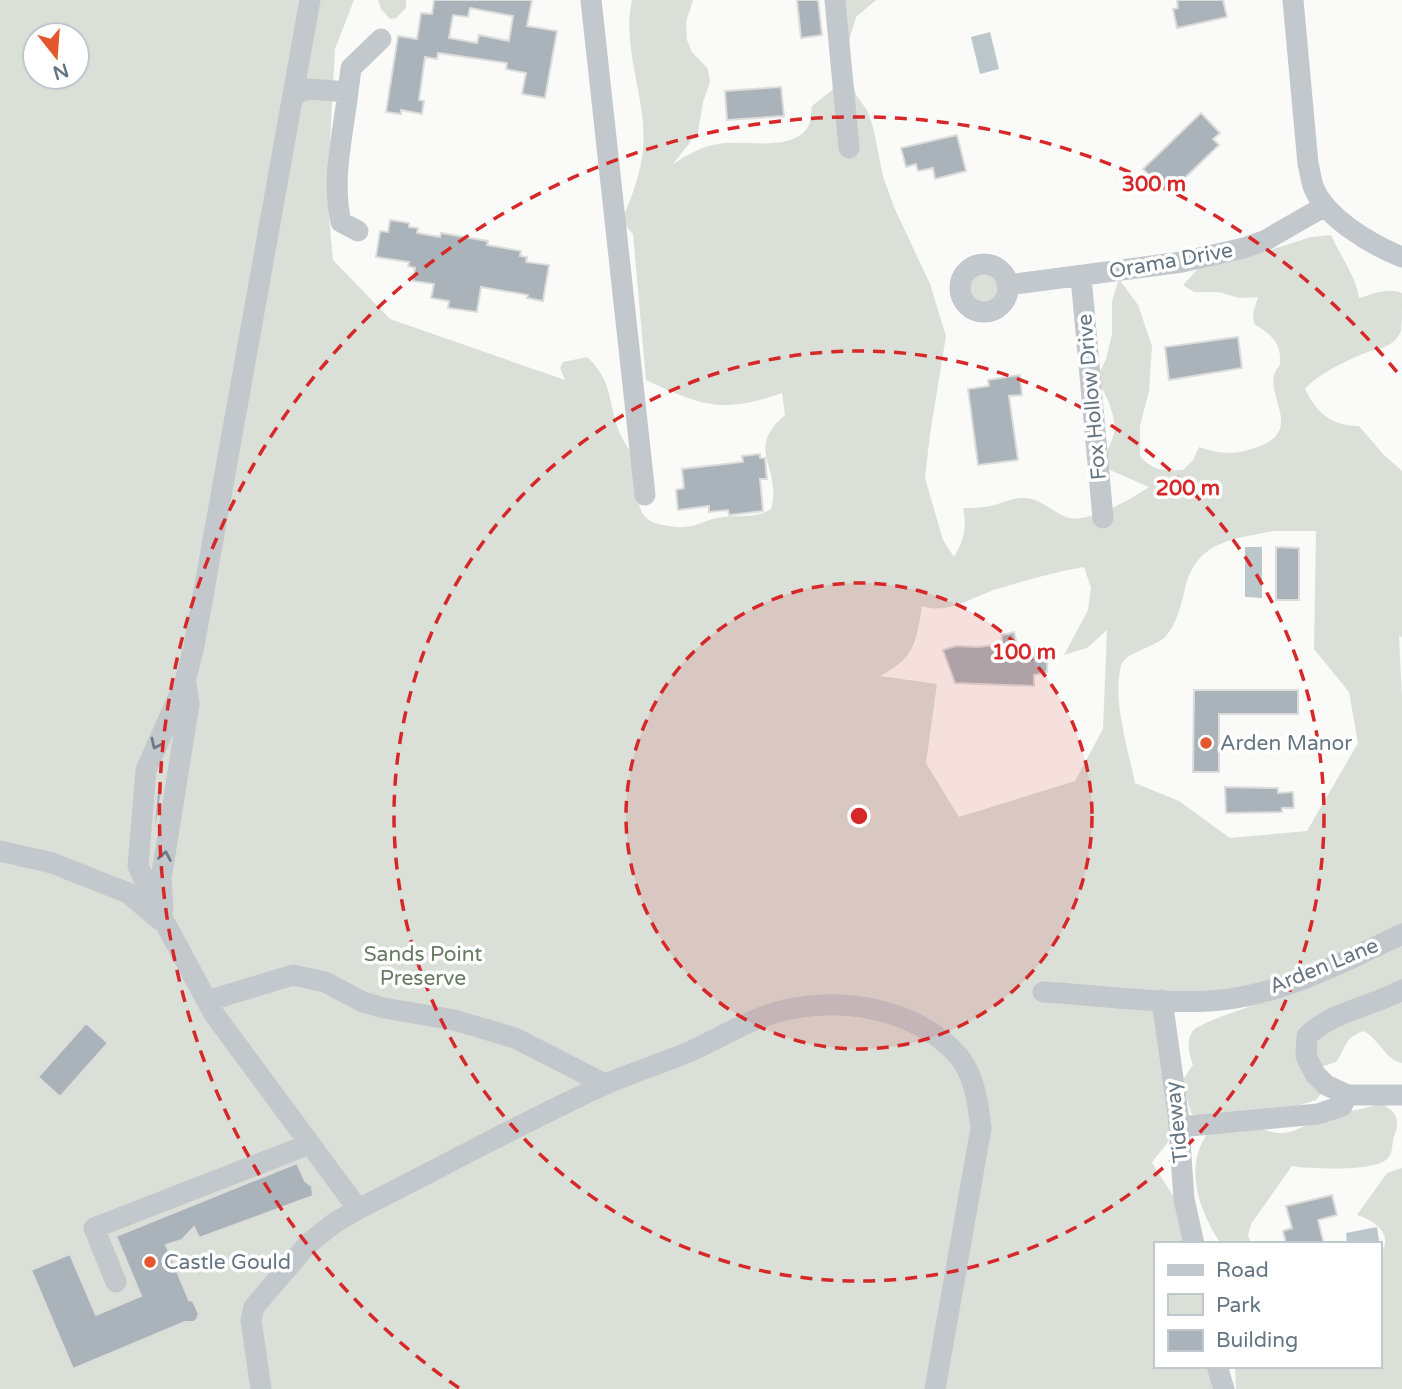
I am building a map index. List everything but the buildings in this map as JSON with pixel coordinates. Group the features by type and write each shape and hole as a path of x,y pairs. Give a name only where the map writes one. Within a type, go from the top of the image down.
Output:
{"street":[{"path":"310,0 185,682 146,770 138,866 164,923 214,1014 358,1209"},
{"path":"591,0 645,495"},
{"path":"835,0 849,148"},
{"path":"1293,0 1308,164 1313,187 1325,206 1353,230 1402,257"},
{"path":"358,232 341,222 338,175 351,68 381,39"},
{"path":"293,94 308,89 348,92"},
{"name":"Orama Drive","path":"1007,285 1182,262 1244,248 1266,240 1325,206"},
{"name":"Fox Hollow Drive","path":"1081,277 1103,518"},
{"path":"164,923 161,879 189,704 185,682"},
{"path":"0,851 52,863 128,893 164,923"},
{"name":"Arden Lane","path":"1043,992 1211,1001 1269,990 1304,978 1402,934"},
{"path":"207,1001 293,975 301,976 325,982 373,1005 454,1020 515,1038 605,1084"},
{"path":"1402,989 1389,997 1321,1022 1307,1036 1306,1056 1315,1074 1326,1085 1347,1095 1402,1095"},
{"name":"Tideway","path":"1162,1000 1179,1127 1184,1199 1194,1242"},
{"path":"261,1389 251,1320 254,1307 308,1244 333,1224 605,1084 694,1050 743,1023 786,1010 828,1004 870,1007 898,1016 932,1034 954,1051 978,1096 981,1128 935,1389"},
{"path":"1179,1127 1318,1114 1342,1106 1347,1095"},
{"path":"116,1283 94,1228 310,1144"},
{"path":"1218,1368 1224,1389"}],"green space":[{"name":"Sands Point Preserve","path":"0,0 354,0 335,49 327,195 333,260 390,319 565,380 560,368 563,362 587,357 601,373 617,426 628,448 643,468 639,495 641,511 653,522 663,525 690,526 718,518 759,514 771,509 772,481 765,449 773,428 785,415 782,393 743,403 712,404 682,396 646,380 633,234 623,217 636,184 644,131 630,38 632,0 693,0 686,22 687,40 692,52 708,69 710,82 703,102 698,132 673,164 695,151 713,145 779,142 800,135 809,125 812,106 837,86 826,0 876,0 856,17 849,41 850,73 856,95 867,110 873,127 883,176 894,207 930,284 946,336 925,478 943,540 954,557 964,534 963,508 984,507 1028,498 1066,517 1085,517 1121,504 1149,487 1103,467 1114,434 1114,419 1097,378 1106,359 1112,334 1112,301 1119,279 1138,305 1152,346 1149,391 1140,426 1140,456 1154,467 1170,470 1183,470 1193,460 1199,447 1232,453 1252,449 1270,441 1279,432 1281,421 1274,387 1274,375 1280,365 1279,351 1274,340 1254,324 1253,313 1258,297 1239,298 1219,292 1194,292 1183,285 1198,269 1245,258 1311,237 1331,235 1351,274 1359,298 1386,291 1402,293 1401,331 1393,342 1338,365 1315,379 1305,389 1320,411 1340,424 1359,426 1402,471 1402,637 1399,636 1402,699 1402,1063 1391,1058 1363,1031 1349,1040 1336,1062 1324,1066 1306,1064 1320,1087 1320,1095 1316,1100 1284,1110 1257,1125 1269,1131 1290,1132 1328,1114 1382,1104 1396,1116 1396,1129 1391,1154 1380,1163 1356,1168 1292,1166 1251,1224 1248,1235 1250,1242 1220,1242 1206,1217 1197,1188 1197,1158 1210,1130 1191,1113 1182,1081 1193,1065 1189,1040 1196,1028 1269,999 1170,1008 1155,1021 1170,1096 1172,1124 1170,1139 1152,1163 1176,1200 1198,1242 1154,1242 1154,1368 1214,1368 1219,1389 0,1389","holes":["1273,531 1316,531 1314,649 1349,692 1358,743 1307,831 1230,838 1179,801 1135,783 1118,693 1121,666 1128,657 1160,641 1169,632 1177,616 1189,576 1205,553 1228,541","1084,567 1091,588 1088,610 1064,655 1087,648 1107,630 1103,729 1075,781 959,817 926,763 937,684 880,676 900,663 912,648 922,606 950,607 994,590"]},
{"path":"378,0 406,0 406,8 396,18 390,19 381,9"},
{"path":"984,273 996,277 1000,289 996,301 984,305 972,301 968,289 972,277"},
{"path":"1402,1168 1402,1389 1236,1389 1235,1368 1381,1368 1381,1252 1385,1241 1376,1225 1357,1215 1387,1173"}],"shaded area":[{"path":"990,32 999,69 980,74 971,37"},
{"path":"1245,547 1262,547 1262,598 1245,597"},
{"path":"1377,1227 1379,1241 1347,1242 1346,1233"}],"place":[{"name":"Arden Manor","path":"1206,743"},
{"name":"Castle Gould","path":"150,1262"}]}
